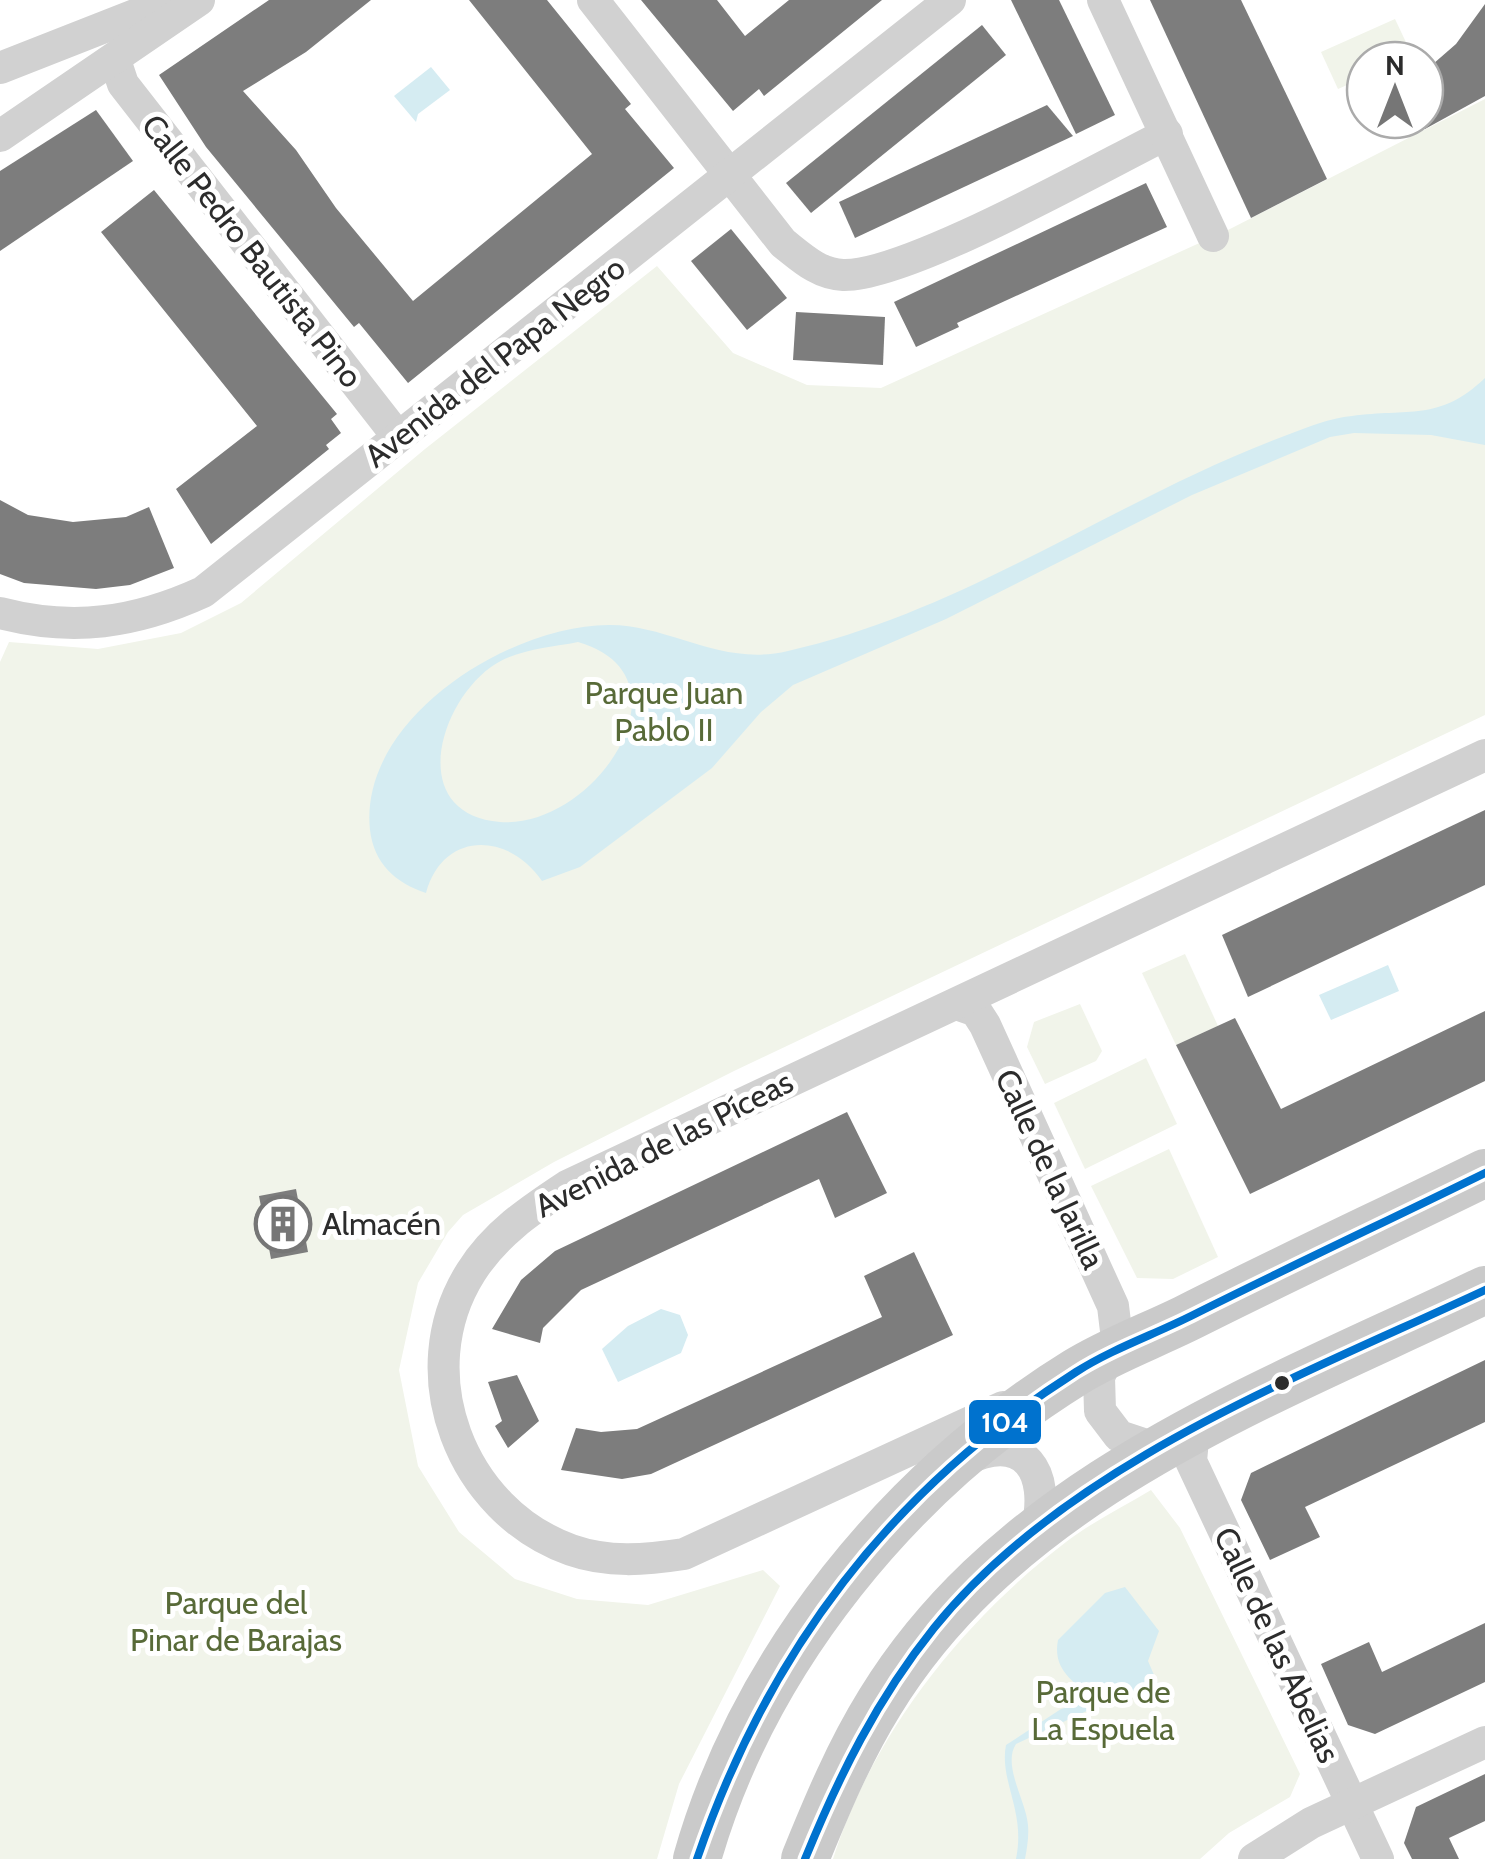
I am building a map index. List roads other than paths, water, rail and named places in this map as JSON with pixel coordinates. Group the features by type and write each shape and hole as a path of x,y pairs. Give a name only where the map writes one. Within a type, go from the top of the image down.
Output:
{"main road":[{"path":"698,1859 708,1823 752,1722 792,1651 854,1568 954,1465 1049,1390 1114,1350 1485,1174"},
{"path":"805,1859 841,1773 882,1699 938,1624 1037,1528 1176,1439 1485,1290"}],"street":[{"path":"14,128 27,96 2,66 173,0"},
{"path":"14,128 199,0"},
{"path":"593,0 733,174 783,243 816,269 844,275 884,267 967,233 1167,134"},
{"name":"Avenida del Papa Negro","path":"0,613 30,621 91,625 163,610 230,574 950,0"},
{"path":"1102,0 1214,236"},
{"name":"Calle Pedro Bautista Pino","path":"115,60 123,84 398,437"},
{"name":"Avenida de las Píceas","path":"1049,1390 895,1455 684,1554 645,1560 610,1559 570,1550 525,1527 472,1472 446,1402 443,1364 455,1304 486,1250 517,1219 567,1186 1485,755"},
{"name":"Calle de la Jarilla","path":"956,1004 976,1012 985,1025 1109,1296 1117,1322 1114,1350"},
{"path":"1114,1350 1099,1377 1100,1411 1119,1436 1176,1439"},
{"name":"Calle de las Abelias","path":"1176,1439 1190,1446 1195,1470 1378,1859"},
{"path":"954,1465 988,1452 1015,1452 1033,1464 1043,1485 1037,1528"},
{"path":"1254,1859 1270,1846 1485,1742"}],"water":[{"path":"431,67 450,90 418,114 416,122 394,96"},
{"path":"1485,378 1485,445 1431,435 1354,433 1330,437 1192,495 946,619 793,685 761,712 712,768 580,867 542,881 512,853 478,845 447,858 435,872 426,893 396,878 376,853 370,830 373,789 389,751 415,716 449,685 488,660 529,641 571,629 610,625 654,631 740,654 788,651 854,633 918,609 1162,490 1295,432 1344,417 1422,411 1468,392","holes":["578,642 613,660 629,685 631,716 619,747 598,777 569,802 536,818 500,822 471,815 452,800 442,780 446,731 472,685 491,667 522,653"]},
{"path":"1388,965 1399,991 1331,1020 1319,995"},
{"path":"661,1309 680,1315 688,1335 681,1353 618,1382 602,1349 628,1326"},
{"path":"1125,1587 1159,1631 1148,1661 1161,1691 1149,1699 1117,1688 1093,1708 1016,1744 1012,1753 1013,1773 1026,1815 1028,1842 1025,1859 1016,1859 1018,1826 1006,1771 1006,1745 1061,1709 1094,1700 1062,1668 1058,1640 1105,1593"}],"place":[{"name":"Almacén","path":"283,1224"}],"park label":[{"name":"Parque Juan Pablo II","path":"664,712"},
{"name":"Parque del Pinar de Barajas","path":"236,1622"},
{"name":"Parque de La Espuela","path":"1103,1710"}]}
